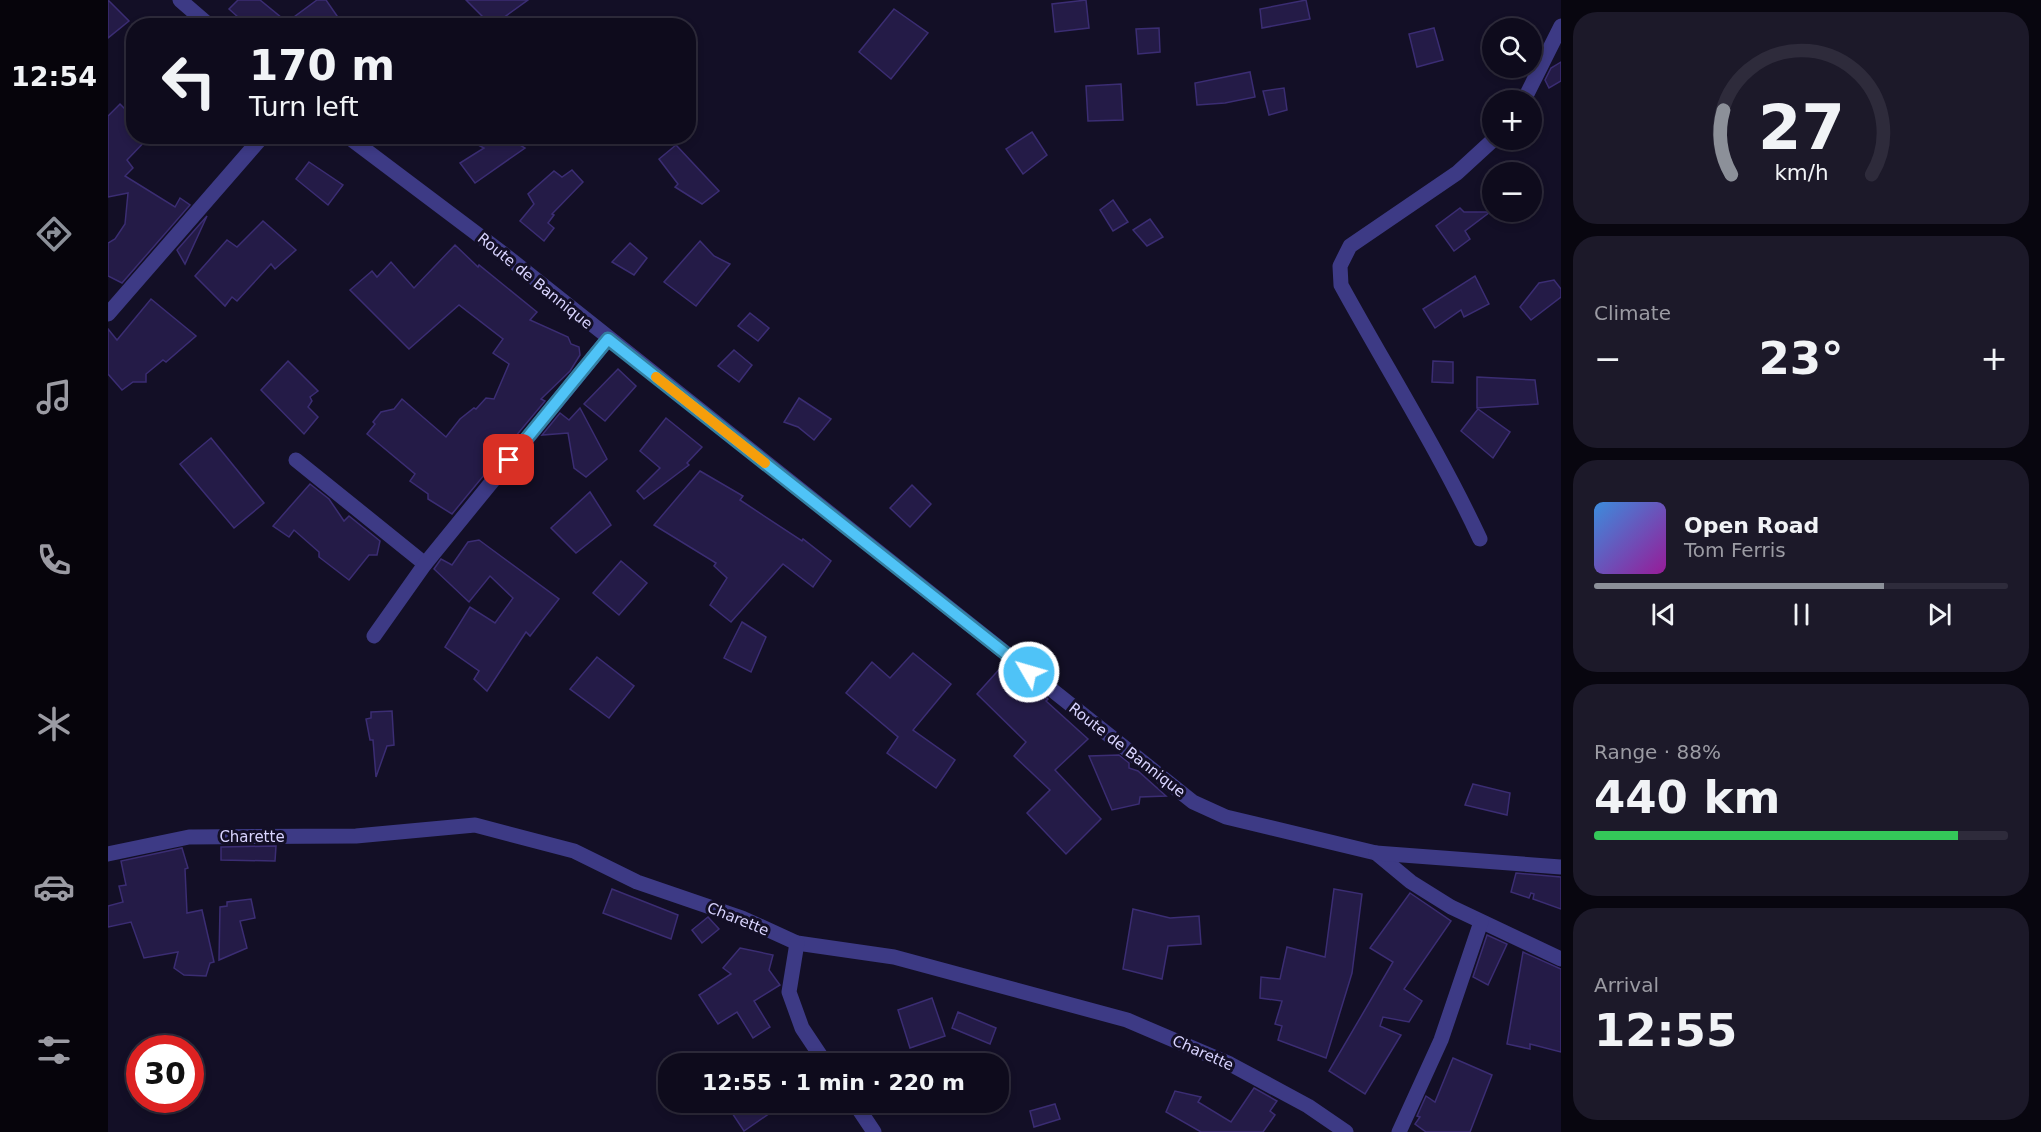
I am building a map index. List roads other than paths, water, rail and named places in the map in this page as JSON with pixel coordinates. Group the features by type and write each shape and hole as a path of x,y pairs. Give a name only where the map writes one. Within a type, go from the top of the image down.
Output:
{"street":[{"path":"180,0 201,18"},
{"path":"1529,90 1561,26"},
{"path":"108,314 256,144"},
{"name":"Route de Bannique","path":"358,144 506,255 608,339 1193,802 1226,817 1376,853 1411,882 1451,907 1561,959"},
{"path":"1480,539 1454,483 1400,393 1341,285 1340,266 1350,246 1457,173 1482,150"},
{"path":"374,636 425,564 608,339"},
{"path":"296,460 425,564"},
{"name":"Charette","path":"108,854 189,837 356,837 475,825 574,851 637,882 742,918 797,943 894,957 1127,1020 1230,1064 1308,1106 1346,1132"},
{"path":"1376,853 1561,867"},
{"path":"1399,1132 1441,1040 1481,922"},
{"path":"797,943 789,992 802,1028 819,1053"},
{"path":"861,1113 874,1132"}]}
